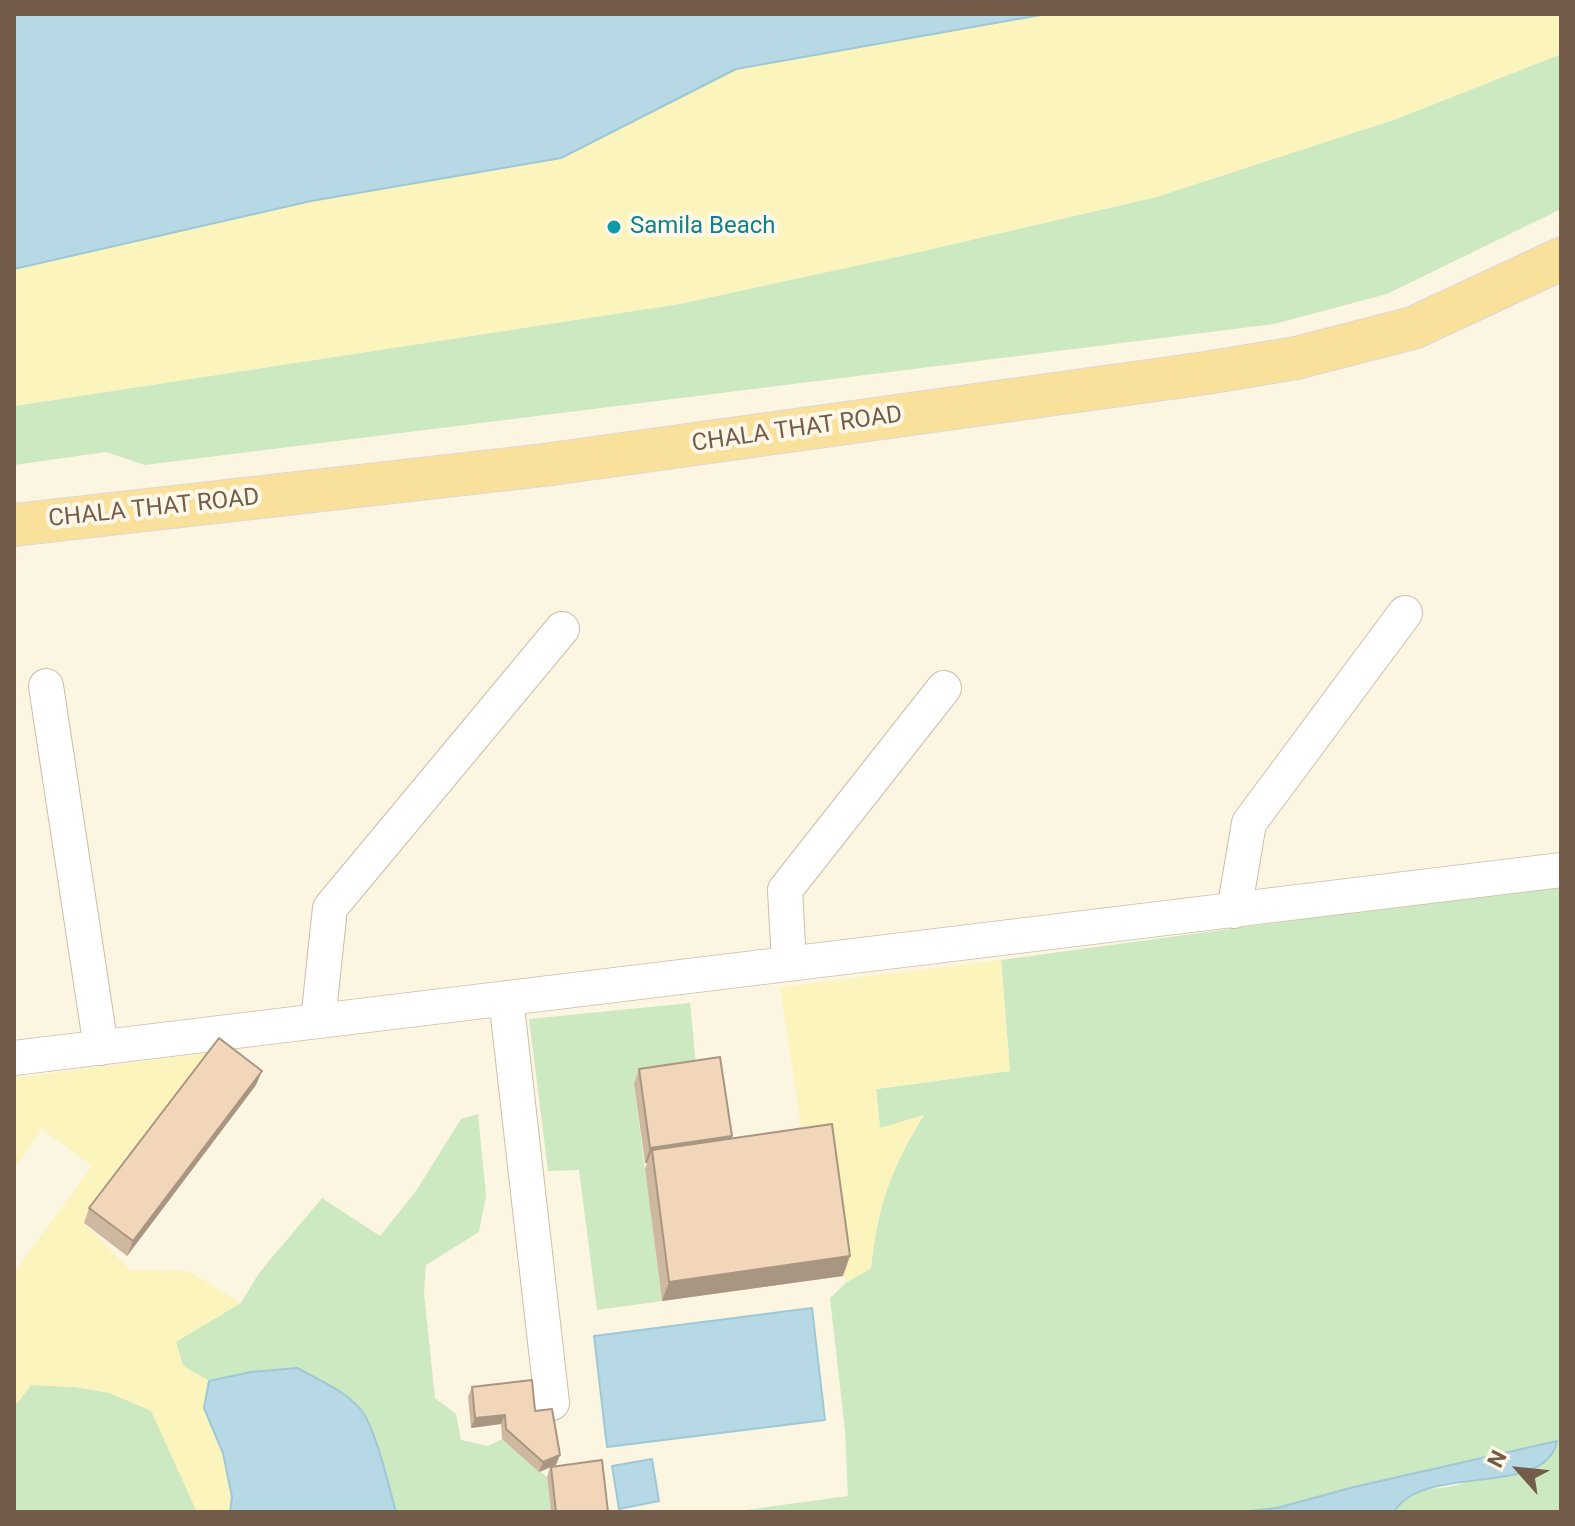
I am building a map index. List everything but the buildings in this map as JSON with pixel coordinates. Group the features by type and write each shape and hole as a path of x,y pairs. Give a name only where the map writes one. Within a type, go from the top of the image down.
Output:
{"main road":[{"name":"CHALA THAT ROAD","path":"14,525 544,465 1281,361 1413,328 1561,259"}],"street":[{"path":"1234,911 1249,823 1405,613"},
{"path":"318,1021 330,908 562,629"},
{"path":"46,686 101,1048"},
{"path":"789,963 785,890 944,688"},
{"path":"14,1058 1561,870"},
{"path":"506,998 552,1403"}],"green space":[{"path":"1561,54 1561,209 1387,294 1274,324 145,465 106,452 14,465 14,406 679,304 919,252 1156,197 1396,119"},
{"path":"1561,884 1561,1512 1394,1512 1409,1496 1463,1483 1512,1451 1277,1508 1240,1512 731,1512 848,1496 845,1431 830,1298 847,1282 871,1268 877,1225 887,1188 923,1116 880,1129 876,1089 1010,1071 1001,960"},
{"path":"690,1003 697,1075 634,1085 662,1301 597,1310 579,1170 548,1171 529,1019"},
{"path":"478,1114 486,1196 479,1232 426,1265 424,1293 435,1398 456,1414 461,1440 488,1446 502,1439 547,1477 551,1512 396,1512 380,1456 361,1410 338,1391 297,1368 251,1372 209,1381 183,1366 176,1342 203,1321 241,1303 259,1273 322,1198 380,1236 416,1191 461,1119"},
{"path":"31,1385 77,1387 110,1393 152,1411 197,1512 14,1512 14,1407"}],"sand":[{"name":"Samila Beach","path":"1046,14 1561,14 1561,54 1396,119 1156,197 919,252 679,304 14,406 14,269 311,201 561,158 736,69"},
{"path":"1001,960 1010,1071 876,1089 880,1128 924,1115 888,1188 871,1268 847,1282 804,1147 780,987"},
{"path":"213,1052 84,1223 130,1270 188,1271 241,1303 176,1342 183,1366 209,1381 204,1408 223,1453 232,1497 230,1512 197,1512 151,1411 110,1393 77,1387 31,1385 14,1407 14,1273 92,1166 42,1129 14,1169 14,1078"}],"water":[{"path":"14,14 1046,14 736,69 561,158 311,201 14,269"},
{"path":"812,1308 825,1420 607,1447 594,1336"},
{"path":"297,1368 339,1391 361,1410 377,1444 396,1512 230,1512 232,1497 223,1453 204,1408 209,1381 251,1372"},
{"path":"1557,1441 1548,1459 1531,1470 1430,1488 1409,1497 1394,1512 1240,1512 1277,1508 1354,1487"},
{"path":"652,1459 659,1501 619,1509 612,1466"}],"place":[{"name":"Samila Beach","path":"614,227"}]}
